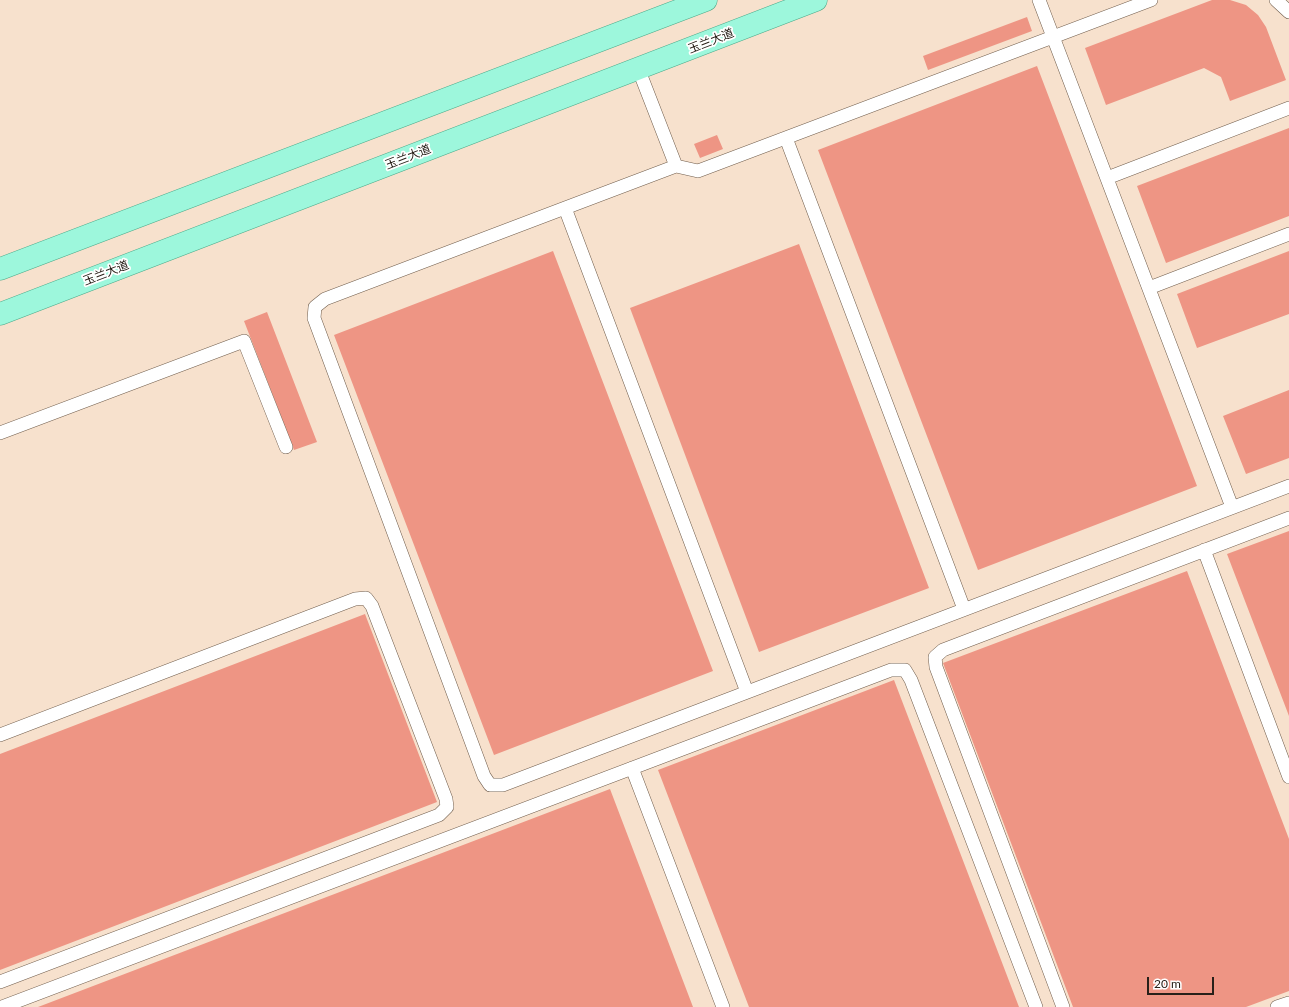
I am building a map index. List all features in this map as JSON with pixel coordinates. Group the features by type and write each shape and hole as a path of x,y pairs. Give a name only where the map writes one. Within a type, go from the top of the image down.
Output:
{"main road":[{"path":"0,269 706,0"},
{"name":"玉兰大道","path":"0,314 816,0"}],"lane":[{"path":"1039,0 1232,507"},
{"path":"1151,0 698,171 676,166 325,299 315,307 314,318 484,776 490,785 503,785 1289,486"},
{"path":"1276,0 1289,12"},
{"path":"638,68 676,166"},
{"path":"1107,178 1289,108"},
{"path":"786,138 964,610"},
{"path":"565,208 747,692"},
{"path":"1149,288 1289,234"},
{"path":"0,433 244,341 286,448"},
{"path":"1063,1007 936,667 935,657 943,650 1289,518"},
{"path":"1204,550 1288,769"},
{"path":"0,735 355,599 366,598 372,606 446,799 447,807 439,815 0,982"},
{"path":"2,1007 891,670 905,670 911,680 1036,1007"},
{"path":"632,768 723,1007"},
{"path":"1277,1007 1289,1003"}],"building":[{"path":"1212,0 1230,0 1246,5 1258,15 1266,27 1286,80 1230,101 1221,77 1204,68 1106,105 1085,48"},
{"path":"1027,17 1032,31 928,70 923,56"},
{"path":"1037,66 1197,486 978,570 818,150"},
{"path":"1289,128 1289,216 1166,263 1137,186"},
{"path":"717,135 723,149 700,158 694,144"},
{"path":"799,244 929,588 759,652 630,308"},
{"path":"553,251 713,671 494,755 334,335"},
{"path":"1289,251 1289,314 1197,348 1177,294"},
{"path":"267,312 317,442 294,450 244,321"},
{"path":"1289,390 1289,458 1246,474 1223,416"},
{"path":"1289,531 1289,716 1227,554"},
{"path":"1187,571 1289,839 1289,991 1246,1007 1073,1007 943,663"},
{"path":"365,614 437,802 0,970 0,754"},
{"path":"894,680 1019,1007 749,1007 658,770"},
{"path":"610,789 693,1007 38,1007"}]}
